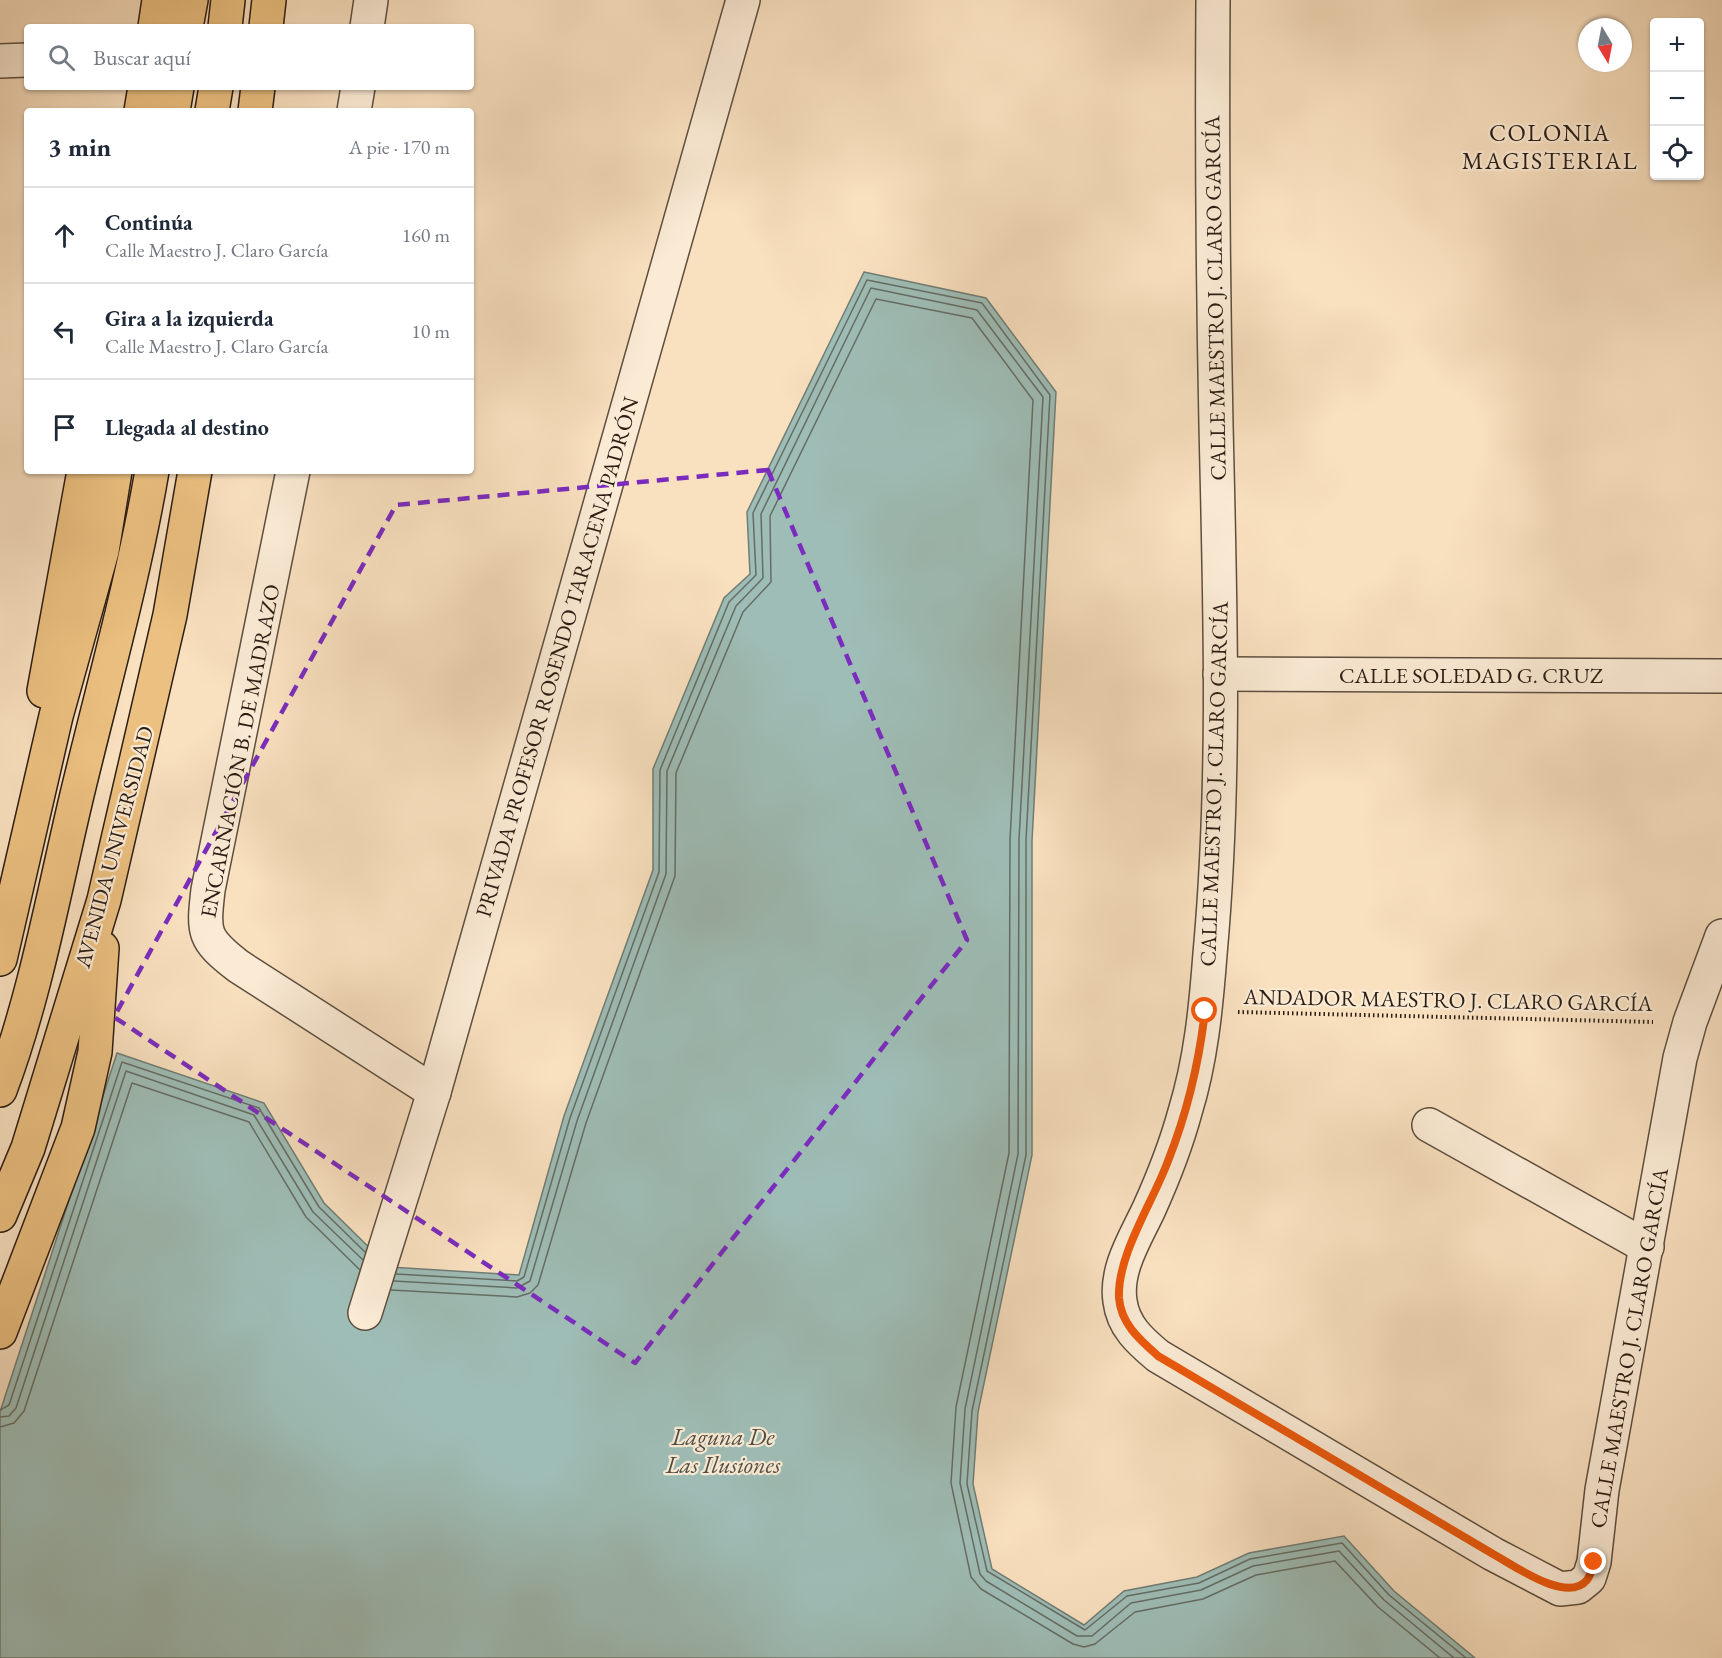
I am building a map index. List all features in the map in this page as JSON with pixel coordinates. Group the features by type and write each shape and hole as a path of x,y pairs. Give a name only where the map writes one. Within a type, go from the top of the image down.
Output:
{"highway":[{"path":"155,24 159,0"},
{"path":"187,24 191,0"},
{"path":"225,24 228,0"},
{"path":"266,24 269,0"},
{"path":"142,108 144,90"},
{"path":"174,108 176,90"},
{"path":"212,108 216,90"},
{"path":"255,108 258,90"},
{"path":"0,885 38,724 83,474"},
{"path":"76,800 102,551 115,474"},
{"path":"76,800 139,550 152,474"},
{"name":"AVENIDA UNIVERSIDAD","path":"0,1215 28,1148 104,900 170,615 194,474"},
{"path":"0,959 56,716 102,551"},
{"name":"AVENIDA UNIVERSIDAD","path":"0,1090 46,933 76,800"},
{"path":"0,1332 78,1128 95,1052 104,900"}],"street":[{"path":"367,24 371,0"},
{"name":"PRIVADA PROFESOR ROSENDO TARACENA PADRÓN","path":"365,1312 434,1092 743,0"},
{"name":"CALLE MAESTRO J. CLARO GARCÍA","path":"1213,0 1220,674 1217,838 1205,1011 1186,1111 1168,1161 1131,1244 1120,1280 1119,1298 1124,1319 1136,1337 1158,1356 1493,1554 1560,1589 1578,1587 1588,1578 1594,1562 1602,1490 1680,1058 1690,1022 1722,936"},
{"path":"0,61 24,60"},
{"path":"354,108 358,90"},
{"name":"ENCARNACIÓN B. DE MADRAZO","path":"292,474 208,890 206,927 209,939 217,950 238,966 434,1092"},
{"name":"CALLE SOLEDAD G. CRUZ","path":"1220,674 1722,676"},
{"path":"1429,1125 1647,1247"}],"path":[{"name":"ANDADOR MAESTRO J. CLARO GARCÍA","path":"1205,1011 1690,1022"}],"highlighted area":[{"path":"768,470 967,940 635,1363 114,1017 396,505"}],"water":[{"name":"Laguna De Las Ilusiones","path":"864,272 986,298 1056,392 1032,841 1032,1155 978,1412 973,1484 992,1569 1084,1625 1124,1591 1197,1577 1249,1553 1344,1536 1394,1591 1475,1658 0,1658 0,1412 117,1053 264,1103 324,1203 389,1267 519,1275 564,1116 653,870 653,769 724,598 750,574 747,512"}],"district":[{"name":"COLONIA MAGISTERIAL","path":"1550,146"}],"route":[{"path":"1205,1011 1202,1037 1186,1111 1148,1210 1131,1244 1120,1280 1119,1298 1124,1319 1136,1337 1158,1356 1542,1581 1560,1589 1578,1587 1588,1578 1594,1562"}]}
